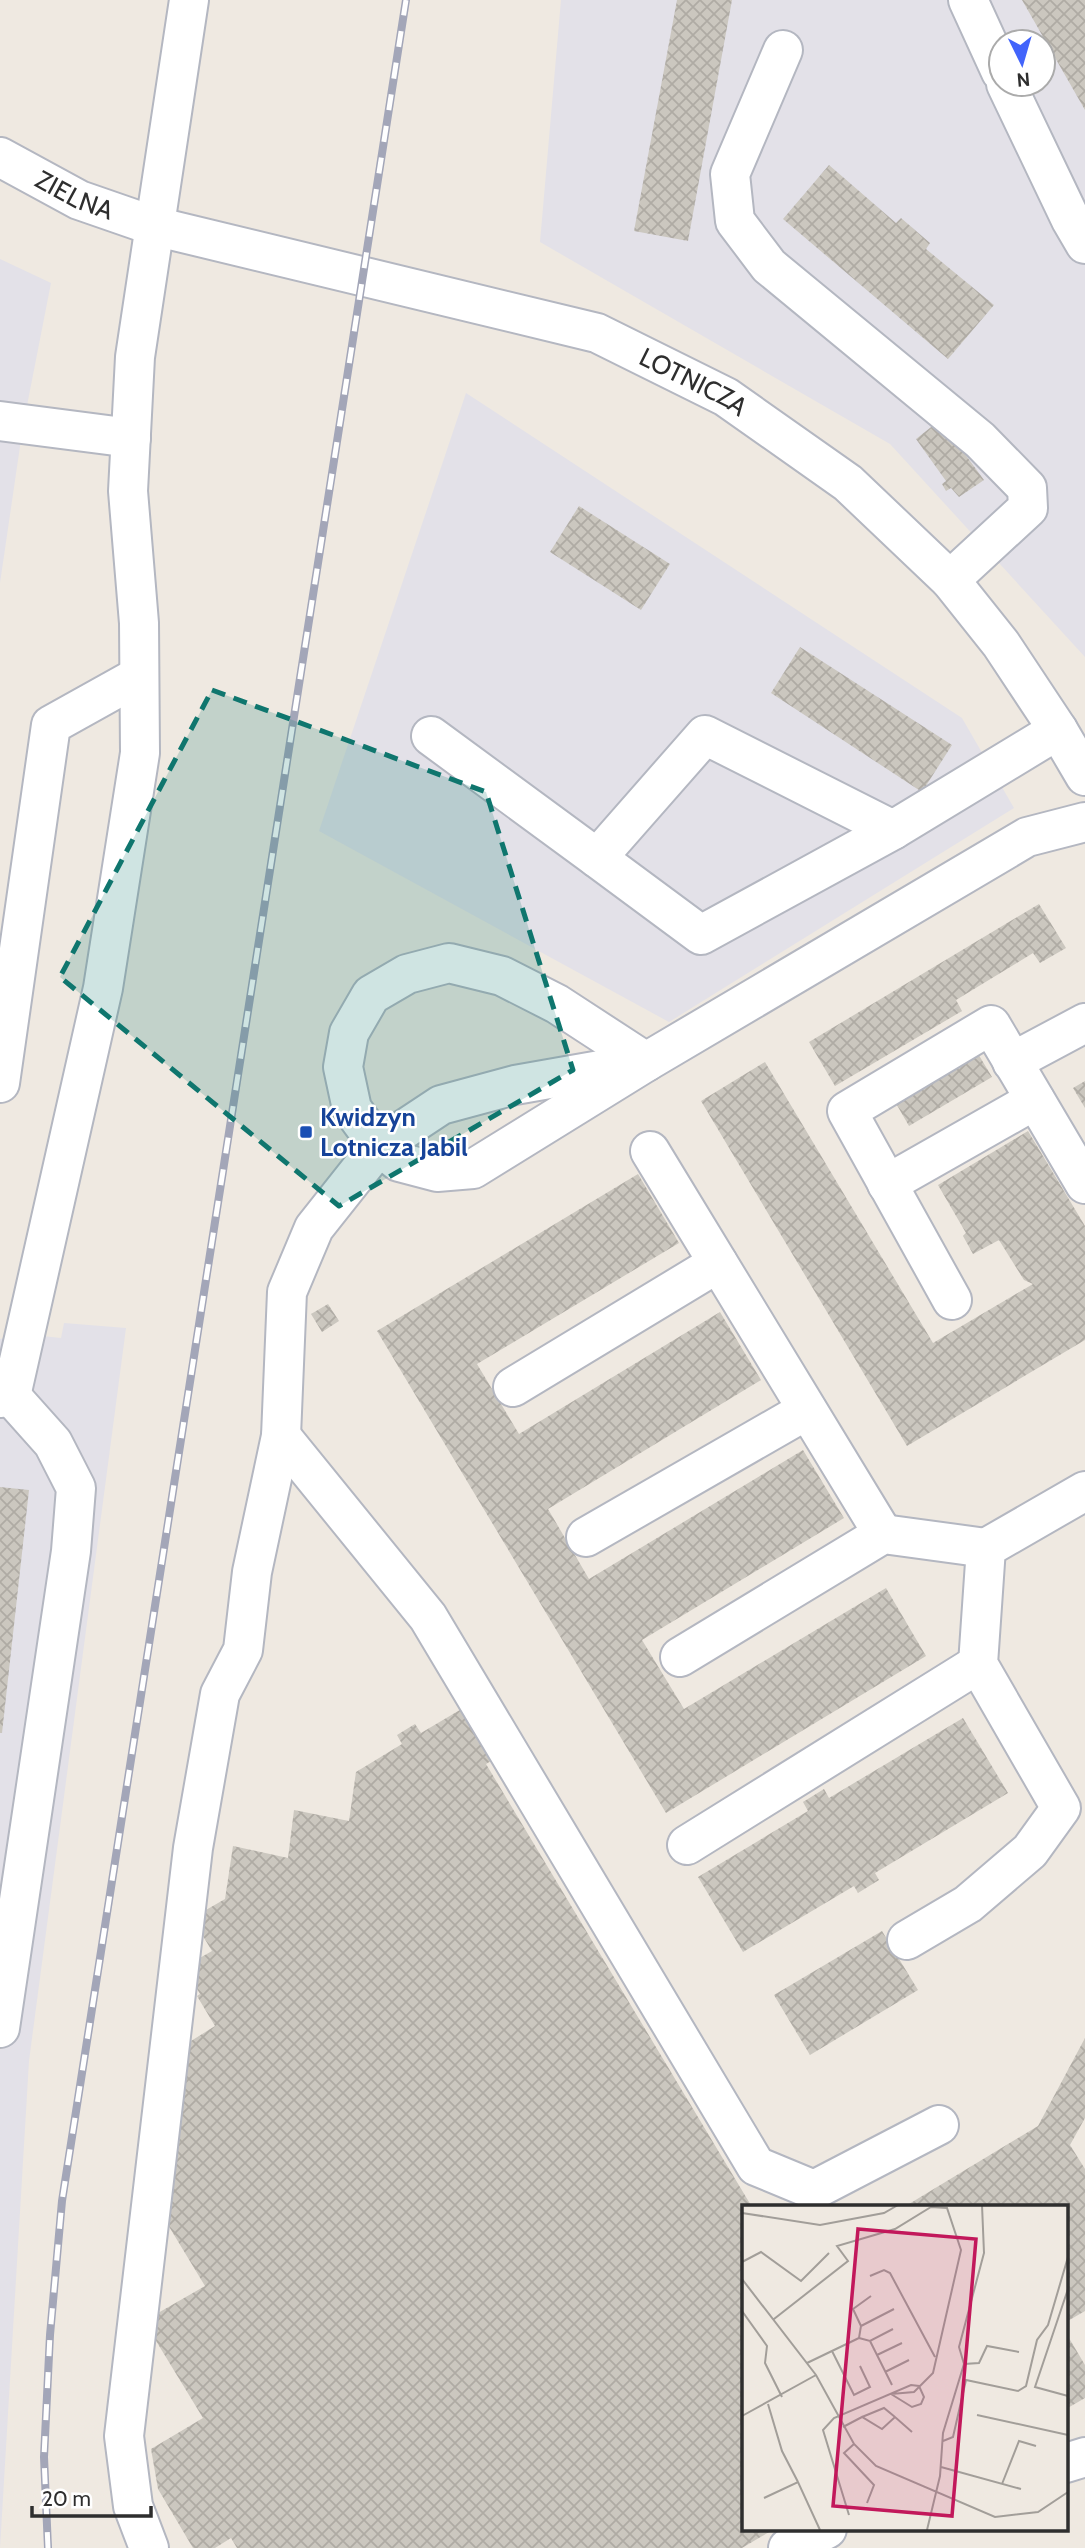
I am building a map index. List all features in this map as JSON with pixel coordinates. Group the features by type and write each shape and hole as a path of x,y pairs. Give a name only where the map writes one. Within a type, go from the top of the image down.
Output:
{"street":[{"path":"0,2028 71,1551 76,1488 53,1443 6,1397 103,988 140,753 139,622 128,491 135,357 189,0"},
{"path":"968,0 987,41"},
{"path":"783,50 730,174 735,221 769,266 980,440 1027,488 1028,508 950,580"},
{"path":"1013,98 1085,244"},
{"name":"ZIELNA","path":"0,157 79,200 154,226"},
{"name":"LOTNICZA","path":"154,226 597,333 726,397 848,483 950,580 1001,644 1085,776"},
{"path":"0,421 131,438"},
{"path":"0,1083 51,725 139,676"},
{"path":"431,736 701,935 893,830 1058,730"},
{"path":"597,858 705,736 893,830"},
{"path":"646,1062 556,1004 502,976 449,963 407,974 370,995 349,1033 343,1068 352,1109 379,1146 398,1162 437,1172 473,1169 646,1062 1027,837 1085,822"},
{"path":"1012,1062 1085,1023"},
{"path":"952,1300 847,1111 990,1025 1085,1184"},
{"path":"149,2548 133,2506 124,2436 192,1861 220,1694 243,1650 252,1572 281,1436 287,1292 314,1228 379,1146 441,1105 515,1085 646,1062"},
{"path":"887,1184 1035,1100"},
{"path":"650,1151 883,1534"},
{"path":"513,1387 718,1263"},
{"path":"586,1537 807,1410"},
{"path":"281,1436 428,1617 756,2166 814,2190 939,2125"},
{"path":"680,1657 883,1534 986,1548 1085,1491"},
{"path":"908,1940 968,1904 999,1878 1030,1851 1061,1808 978,1664 986,1548"},
{"path":"687,1845 978,1664"},
{"path":"1068,2462 1085,2457"},
{"path":"788,2548 825,2530"}],"highlighted area":[{"path":"212,690 486,792 573,1070 339,1206 60,977"}],"shaded area":[{"path":"561,0 1085,0 1085,657 890,444 540,242"},
{"path":"0,259 51,283 23,426 0,583"},
{"path":"466,393 962,718 1014,808 669,1022 319,831"},
{"path":"64,1323 126,1328 29,2061 0,2548 0,1339 24,1334 61,1338"}],"building":[{"path":"677,0 732,0 688,241 634,231"},
{"path":"1022,0 1085,0 1085,110 1057,61 1057,28 1038,28"},
{"path":"829,165 896,223 901,218 930,243 926,249 994,305 948,359 783,219"},
{"path":"940,420 984,480 959,497 951,488 946,491 942,484 946,481 916,439"},
{"path":"579,506 670,564 641,610 550,552"},
{"path":"800,647 952,745 922,792 771,693"},
{"path":"1039,904 1066,948 1040,963 1033,953 956,1000 962,1011 835,1086 809,1042"},
{"path":"977,1052 992,1077 909,1126 894,1100"},
{"path":"765,1062 933,1343 1033,1284 1024,1280 999,1240 973,1254 963,1236 966,1233 938,1185 1028,1131 1085,1226 1085,1340 907,1446 701,1101"},
{"path":"1085,1081 1085,1108 1073,1088"},
{"path":"638,1174 679,1243 477,1364 519,1434 720,1312 761,1380 548,1509 589,1579 803,1450 844,1518 642,1640 684,1709 886,1588 926,1656 666,1813 377,1331"},
{"path":"328,1304 339,1321 322,1332 311,1314"},
{"path":"0,1487 29,1490 2,1733 0,1733"},
{"path":"475,1701 506,1752 486,1764 751,2205 742,2205 742,2530 772,2530 742,2548 237,2548 231,2538 215,2548 193,2548 158,2489 151,2449 203,2418 150,2331 151,2317 205,2286 165,2220 183,2046 215,2026 184,1967 212,1951 192,1918 225,1899 233,1846 288,1858 294,1810 349,1821 356,1772 402,1744 397,1735 415,1724 421,1733"},
{"path":"963,1718 1008,1793 875,1873 879,1880 858,1893 854,1886 743,1952 698,1877 808,1811 803,1802 824,1789 829,1798"},
{"path":"882,1931 918,1990 810,2055 774,1995"},
{"path":"1085,2038 1085,2118 1070,2145 1085,2169 1085,2311 1068,2321 1068,2205 907,2205 1038,2126"},
{"path":"1068,2336 1085,2365 1085,2398 1068,2408"}],"railway":[{"path":"48,2548 44,2457 50,2335 62,2201 406,0"}],"place":[{"name":"Kwidzyn Lotnicza Jabil","path":"306,1132"}]}
